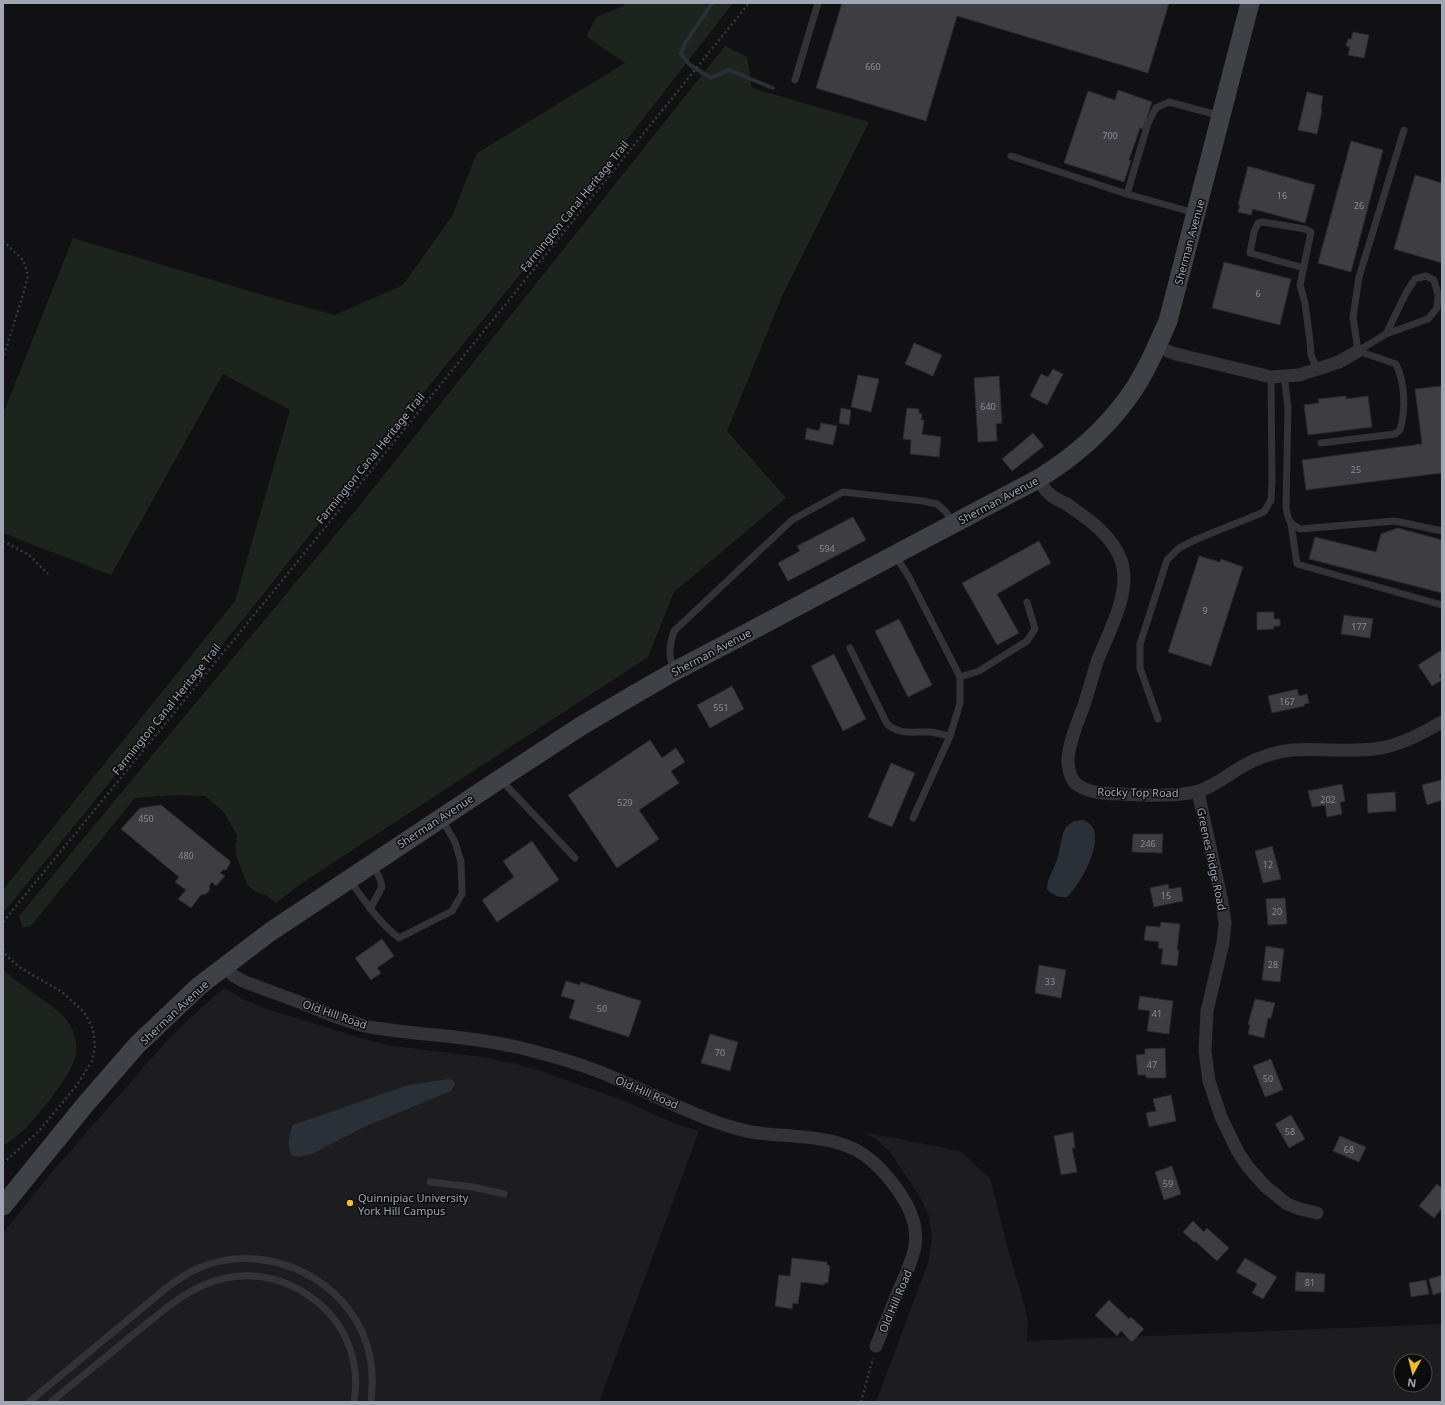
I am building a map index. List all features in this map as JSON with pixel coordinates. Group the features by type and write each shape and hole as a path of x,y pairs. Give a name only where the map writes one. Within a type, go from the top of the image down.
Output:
{"main road":[{"name":"Sherman Avenue","path":"3,1206 84,1106 132,1050 171,1011 199,986 270,932 348,878 581,726 675,671 1038,479 1077,452 1098,432 1131,394 1145,372 1168,321 1250,3"}],"street":[{"path":"1157,347 1176,354 1277,377 1299,375 1339,362 1358,351"},
{"name":"Rocky Top Road","path":"1038,479 1051,496 1070,507 1096,526 1109,540 1123,567 1124,585 1121,599 1097,662 1068,758 1069,770 1073,780 1080,786 1092,792 1108,794 1173,794 1198,792 1222,780 1254,760 1270,755 1291,750 1360,750 1380,748 1408,740 1442,722"},
{"name":"Greenes Ridge Road","path":"1198,792 1222,902 1225,923 1223,943 1207,1011 1205,1051 1208,1081 1224,1124 1238,1152 1248,1167 1265,1186 1287,1204 1317,1213"},
{"name":"Old Hill Road","path":"224,968 243,981 354,1023 383,1029 471,1039 527,1049 567,1060 600,1072 665,1101 726,1125 756,1133 822,1140 856,1150 883,1171 898,1192 908,1208 914,1224 917,1239 912,1260 876,1346"}],"lane":[{"path":"795,80 818,3"},
{"path":"1127,194 1148,123 1156,108 1169,102 1221,116"},
{"path":"1358,351 1353,317 1359,277 1404,130"},
{"path":"1011,156 1127,194 1196,214"},
{"path":"1304,268 1250,253 1254,232 1258,223 1264,222 1305,229 1311,232 1304,268 1300,285 1305,303 1311,355 1317,369"},
{"path":"1358,351 1386,334 1428,319 1437,308 1438,294 1434,280 1426,276 1415,279 1406,293 1386,334"},
{"path":"1321,443 1395,434 1400,430 1403,412 1403,393 1400,372 1396,364 1358,351"},
{"path":"1277,377 1288,407 1286,507 1288,517 1292,524 1297,564 1442,605"},
{"path":"1158,719 1140,668 1140,644 1167,560 1179,548 1197,539 1264,512 1271,500 1277,377"},
{"path":"675,671 670,657 669,646 674,631 792,520 843,492 936,504 945,511 954,524"},
{"path":"1292,524 1300,529 1395,521 1442,531"},
{"path":"895,555 909,577 960,677 960,702 950,736 913,818"},
{"path":"960,677 979,671 1027,641 1035,629 1027,602"},
{"path":"850,648 887,724 900,732 931,732 950,736"},
{"path":"500,779 575,858"},
{"path":"348,878 370,908 398,938 452,911 462,894 461,862 455,842 441,818"},
{"path":"370,908 382,886 372,863"},
{"path":"430,1182 504,1194"},
{"path":"29,1402 182,1276 216,1262 256,1258 278,1262 299,1269 329,1288 345,1305 360,1326 367,1345 372,1367 371,1402"},
{"path":"51,1402 154,1318 189,1292 222,1279 242,1276 262,1276 293,1285 309,1295 335,1320 345,1336 352,1354 356,1392 354,1402"}],"path":[{"name":"Farmington Canal Heritage Trail","path":"3,922 702,63 749,3"},
{"path":"3,241 23,260 28,275 3,358"},
{"path":"3,541 29,555 48,574"},
{"path":"3,949 12,960 62,992 84,1012 93,1029 94,1046 92,1061 77,1085 38,1131 3,1163"},
{"path":"861,1402 876,1346"}],"shaded area":[{"path":"625,3 733,3 571,212 367,462 249,612 3,913 3,890 235,601 290,410 223,374 111,575 3,533 3,414 73,238 266,296 335,315 403,285 452,216 477,153 625,63 586,36 597,17 623,6"},
{"path":"725,46 747,57 752,88 869,122 783,294 727,431 786,498 674,592 648,657 302,883 276,903 267,896 256,892 247,884 236,855 235,845 237,835 223,811 205,796 176,795 135,798 30,927 22,927 19,916 360,505"},
{"path":"1084,820 1092,827 1095,836 1095,845 1092,855 1078,884 1067,897 1059,897 1047,889 1048,881 1057,860 1063,833 1066,827 1074,821"},
{"path":"3,970 62,1014 71,1027 74,1035 76,1054 69,1072 56,1092 27,1127 3,1146"},
{"name":"Quinnipiac University York Hill Campus","path":"224,988 263,1008 371,1041 394,1046 482,1057 541,1071 622,1100 676,1124 699,1131 599,1402 3,1402 3,1233 51,1173 164,1044 190,1018"},
{"path":"449,1079 453,1080 455,1084 451,1091 364,1127 312,1154 299,1157 291,1155 289,1140 293,1125 408,1085"},
{"path":"863,1132 960,1151 990,1178 1009,1253 1025,1307 1028,1324 1027,1341 1442,1324 1442,1402 876,1402 928,1263 932,1239 929,1216 920,1197 889,1151 877,1140"}],"building":[{"path":"842,3 1169,3 1148,73 957,16 926,121 816,88"},
{"path":"1353,32 1369,35 1364,58 1348,55 1350,47 1346,46 1348,39 1351,39"},
{"path":"1118,90 1152,102 1143,129 1140,128 1129,160 1131,161 1124,182 1064,163 1088,91 1115,100"},
{"path":"1307,92 1323,96 1317,134 1298,130"},
{"path":"1351,141 1383,150 1351,272 1318,263"},
{"path":"1248,166 1315,185 1305,223 1253,209 1251,215 1238,212 1240,205 1238,205"},
{"path":"1415,175 1442,183 1442,263 1394,249"},
{"path":"1224,262 1291,279 1280,325 1212,308"},
{"path":"914,343 942,355 933,376 905,364"},
{"path":"1053,369 1063,374 1047,405 1030,396 1041,374 1048,377"},
{"path":"858,375 879,379 871,412 851,407"},
{"path":"999,376 1002,423 996,424 997,441 978,442 974,378"},
{"path":"1441,386 1442,473 1306,490 1302,460 1422,444 1415,389"},
{"path":"1346,396 1346,399 1368,396 1372,427 1308,435 1304,405 1319,403 1318,399"},
{"path":"841,408 851,410 849,425 839,423"},
{"path":"907,408 919,409 919,413 922,414 921,420 924,420 922,434 941,437 939,457 910,454 911,440 903,439"},
{"path":"821,423 837,426 833,445 805,439 807,428 819,431"},
{"path":"1033,433 1044,446 1012,471 1002,459"},
{"path":"853,517 866,540 788,581 778,563 800,551 797,546"},
{"path":"1398,528 1442,540 1442,593 1309,559 1315,537 1376,552 1381,534"},
{"path":"1039,541 1051,563 997,594 1019,633 997,645 962,583"},
{"path":"1199,556 1220,562 1221,559 1243,567 1211,666 1168,652"},
{"path":"1257,612 1274,612 1274,619 1280,619 1280,626 1274,626 1274,629 1257,630"},
{"path":"1344,615 1373,619 1370,638 1341,634"},
{"path":"899,619 932,685 908,697 875,631"},
{"path":"1440,651 1442,652 1442,673 1439,675 1442,680 1432,686 1418,665"},
{"path":"834,654 866,719 843,731 811,666"},
{"path":"732,686 744,709 710,728 697,705"},
{"path":"1297,689 1299,696 1307,694 1309,703 1304,704 1304,706 1272,713 1268,696"},
{"path":"650,740 662,758 676,748 685,762 671,771 679,783 639,810 659,839 617,868 568,795"},
{"path":"891,763 915,773 892,827 868,817"},
{"path":"1441,780 1442,800 1427,805 1422,785"},
{"path":"1342,784 1345,801 1340,802 1342,814 1327,817 1325,805 1312,807 1308,791"},
{"path":"1395,792 1396,811 1368,813 1367,794"},
{"path":"161,805 230,861 230,864 226,870 223,870 220,873 225,876 216,886 212,882 209,886 210,890 206,894 201,895 191,908 178,899 186,890 175,882 179,877 121,829 140,808"},
{"path":"1133,834 1163,834 1162,853 1132,852"},
{"path":"532,841 559,880 497,922 482,900 514,877 503,861"},
{"path":"1272,846 1281,879 1263,883 1255,851"},
{"path":"1168,884 1169,889 1181,887 1183,901 1154,907 1150,888"},
{"path":"1285,898 1287,924 1268,925 1266,899"},
{"path":"1161,922 1180,924 1177,966 1161,964 1163,949 1158,948 1159,942 1144,940 1146,926 1160,927"},
{"path":"382,939 394,956 377,968 381,973 371,980 355,958"},
{"path":"1266,946 1284,949 1280,982 1262,980"},
{"path":"1039,965 1066,970 1061,998 1035,993"},
{"path":"566,981 580,985 581,982 641,1001 629,1037 569,1018 575,1000 561,996"},
{"path":"1140,996 1173,1001 1169,1034 1147,1031 1150,1011 1138,1009"},
{"path":"1255,999 1275,1003 1271,1018 1268,1018 1264,1038 1248,1034 1250,1025 1248,1024"},
{"path":"710,1034 738,1042 730,1071 701,1063"},
{"path":"1165,1048 1166,1078 1146,1078 1146,1075 1138,1075 1136,1055 1145,1054 1145,1049"},
{"path":"1271,1059 1283,1090 1265,1097 1253,1066"},
{"path":"1171,1095 1176,1121 1149,1127 1146,1113 1156,1111 1153,1099"},
{"path":"1291,1115 1305,1139 1289,1148 1275,1124"},
{"path":"1073,1132 1075,1148 1072,1148 1077,1172 1061,1175 1054,1136"},
{"path":"1340,1136 1366,1147 1359,1162 1333,1151"},
{"path":"1172,1166 1181,1194 1164,1200 1155,1172"},
{"path":"1437,1184 1442,1188 1442,1208 1434,1218 1419,1206"},
{"path":"1193,1221 1204,1232 1207,1228 1229,1248 1217,1261 1183,1232"},
{"path":"792,1258 827,1262 827,1265 830,1266 828,1283 824,1283 824,1285 801,1282 798,1304 793,1303 792,1309 775,1306 779,1275 790,1276"},
{"path":"1245,1258 1277,1277 1263,1299 1252,1293 1257,1284 1236,1272"},
{"path":"1296,1272 1325,1274 1324,1292 1295,1291"},
{"path":"1442,1275 1442,1292 1433,1295 1429,1279"},
{"path":"1426,1280 1429,1294 1411,1297 1409,1283"},
{"path":"1109,1300 1129,1319 1131,1317 1144,1329 1132,1342 1121,1331 1117,1336 1095,1315"}],"waterway":[{"path":"712,3 685,43 681,54 690,65 711,78 729,70 773,88"}],"place":[{"name":"Quinnipiac University York Hill Campus","path":"350,1203"}]}
